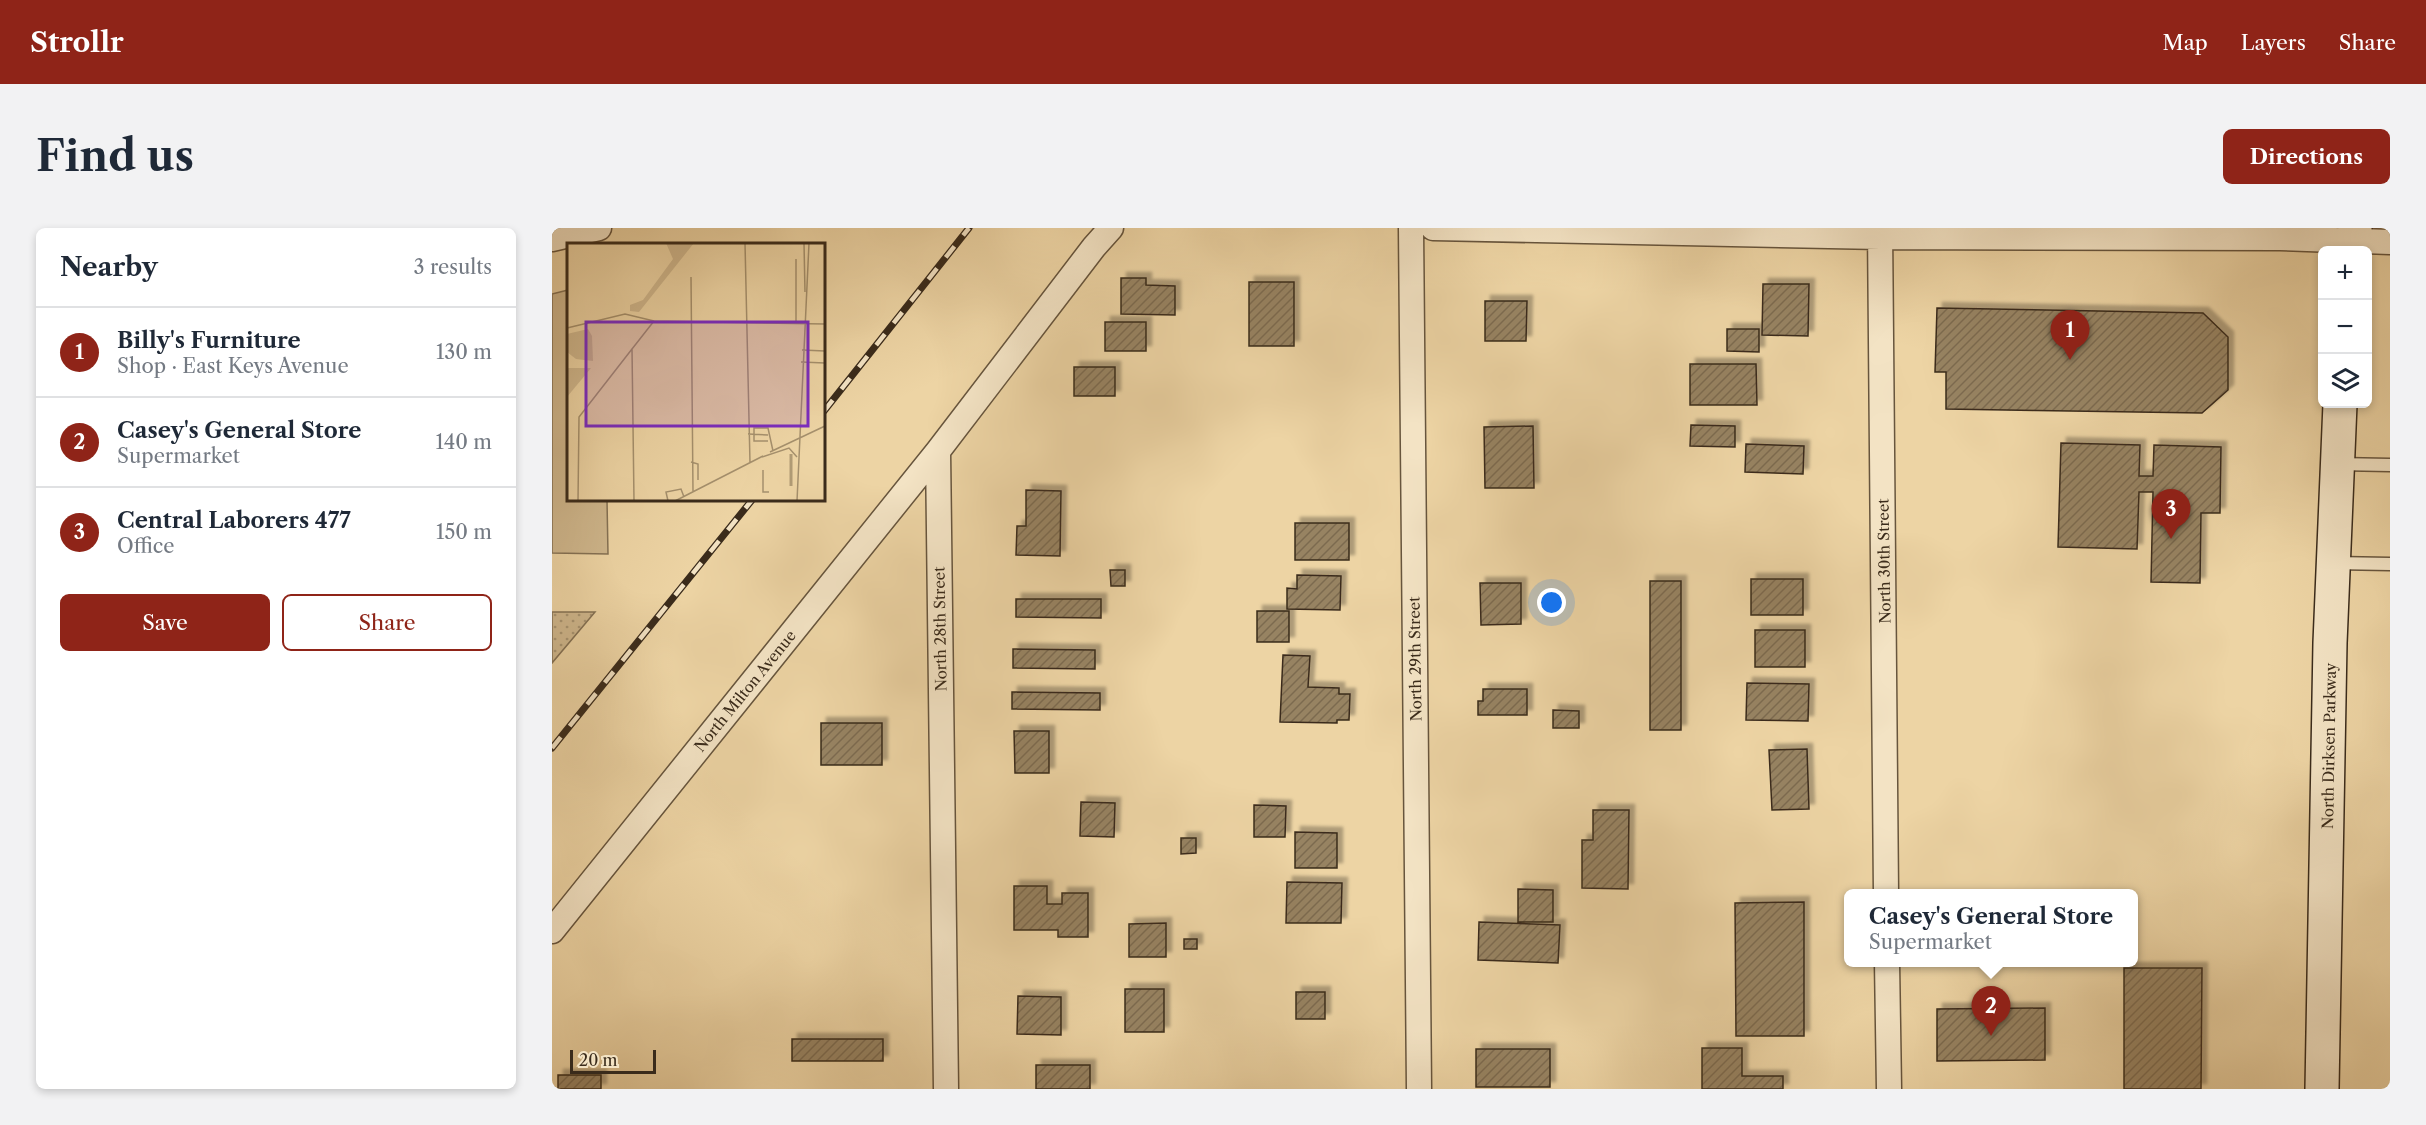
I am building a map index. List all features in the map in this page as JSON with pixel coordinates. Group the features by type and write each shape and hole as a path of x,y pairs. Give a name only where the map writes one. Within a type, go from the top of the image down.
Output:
{"main road":[{"name":"North Dirksen Parkway","path":"2322,1089 2332,563 2340,408"}],"street":[{"path":"552,239 599,228"},
{"path":"938,451 1111,228"},
{"name":"North 29th Street","path":"1411,228 1419,1089"},
{"path":"1433,228 2288,233 2390,242"},
{"name":"North 30th Street","path":"1880,232 1886,889"},
{"name":"North Milton Avenue","path":"552,931 938,451"},
{"name":"North 28th Street","path":"938,451 946,1089"},
{"path":"1887,967 1889,1089"}],"lane":[{"path":"2337,464 2390,465"},
{"path":"2332,563 2390,564"}],"shaded area":[{"path":"567,290 567,501 607,501 608,554 552,553 552,294"},
{"path":"552,612 595,612 552,663"}],"building":[{"path":"1121,278 1146,278 1146,285 1175,286 1175,315 1121,314"},
{"path":"1249,282 1294,282 1294,346 1249,346"},
{"path":"1763,284 1809,284 1808,336 1762,335"},
{"path":"1485,301 1527,301 1526,341 1485,341"},
{"path":"1937,308 2203,313 2228,337 2228,390 2202,413 1946,409 1946,372 1935,372"},
{"path":"1105,322 1146,322 1146,351 1105,351"},
{"path":"1727,329 1759,329 1759,352 1727,351"},
{"path":"1690,364 1756,364 1757,405 1690,405"},
{"path":"1074,367 1115,367 1115,396 1074,396"},
{"path":"1691,425 1735,426 1735,447 1690,446"},
{"path":"1533,426 1534,488 1485,488 1484,427"},
{"path":"2061,443 2140,445 2139,476 2153,476 2154,445 2221,447 2220,513 2201,513 2200,583 2151,582 2153,492 2139,492 2137,549 2058,547"},
{"path":"1746,444 1804,446 1803,474 1745,472"},
{"path":"1026,490 1061,491 1060,556 1016,555 1017,526 1026,526"},
{"path":"1295,523 1349,523 1349,560 1295,560"},
{"path":"1110,570 1125,570 1125,586 1111,586"},
{"path":"1297,575 1341,576 1340,610 1287,609 1287,588 1297,589"},
{"path":"1751,579 1803,579 1803,615 1751,615"},
{"path":"1650,581 1681,581 1681,730 1650,730"},
{"path":"1480,583 1521,583 1521,624 1481,625"},
{"path":"1016,599 1101,599 1101,618 1016,617"},
{"path":"1257,611 1289,611 1289,642 1257,642"},
{"path":"1755,630 1805,630 1805,667 1755,667"},
{"path":"1013,649 1095,650 1095,669 1013,668"},
{"path":"1283,655 1310,656 1308,687 1339,688 1339,694 1350,694 1349,720 1337,720 1337,723 1280,722"},
{"path":"1747,683 1809,684 1808,721 1746,720"},
{"path":"1483,689 1527,689 1527,715 1478,715 1478,701 1483,701"},
{"path":"1012,692 1100,693 1100,710 1012,709"},
{"path":"1553,710 1579,711 1579,728 1553,728"},
{"path":"821,723 882,723 882,765 821,765"},
{"path":"1014,731 1049,731 1049,773 1015,773"},
{"path":"1807,749 1809,809 1772,810 1769,750"},
{"path":"1081,802 1115,803 1114,837 1080,836"},
{"path":"1254,805 1286,806 1285,837 1254,837"},
{"path":"1593,810 1629,810 1628,889 1582,888 1582,840 1593,840"},
{"path":"1295,832 1337,833 1337,868 1295,868"},
{"path":"1181,838 1196,838 1196,853 1181,854"},
{"path":"1287,882 1342,883 1341,923 1286,923"},
{"path":"1014,886 1047,886 1047,904 1062,904 1062,893 1088,893 1088,937 1058,937 1058,930 1014,930"},
{"path":"1518,889 1553,890 1553,922 1518,922"},
{"path":"1804,902 1804,1036 1736,1036 1735,903"},
{"path":"1479,922 1560,925 1558,963 1478,960"},
{"path":"1166,923 1166,957 1129,957 1129,924"},
{"path":"1184,939 1197,939 1197,949 1184,949"},
{"path":"2124,968 2202,968 2201,1089 2124,1089"},
{"path":"1125,989 1164,989 1164,1032 1125,1032"},
{"path":"1296,992 1325,992 1325,1019 1296,1019"},
{"path":"1018,996 1061,997 1061,1035 1017,1034"},
{"path":"2045,1008 2045,1060 1937,1061 1937,1009"},
{"path":"792,1039 883,1039 883,1061 792,1061"},
{"path":"1702,1048 1742,1048 1742,1076 1783,1076 1783,1089 1702,1089"},
{"path":"1476,1049 1550,1049 1550,1087 1476,1087"},
{"path":"1036,1065 1090,1065 1090,1089 1036,1089"},
{"path":"558,1075 601,1075 601,1089 558,1089"}],"railway":[{"path":"825,410 969,228"},
{"path":"552,748 751,501"}],"place":[{"name":"Billy's Furniture","path":"2070,360"},
{"name":"Central Laborers 477","path":"2171,539"},
{"name":"Casey's General Store","path":"1991,1036"}]}
